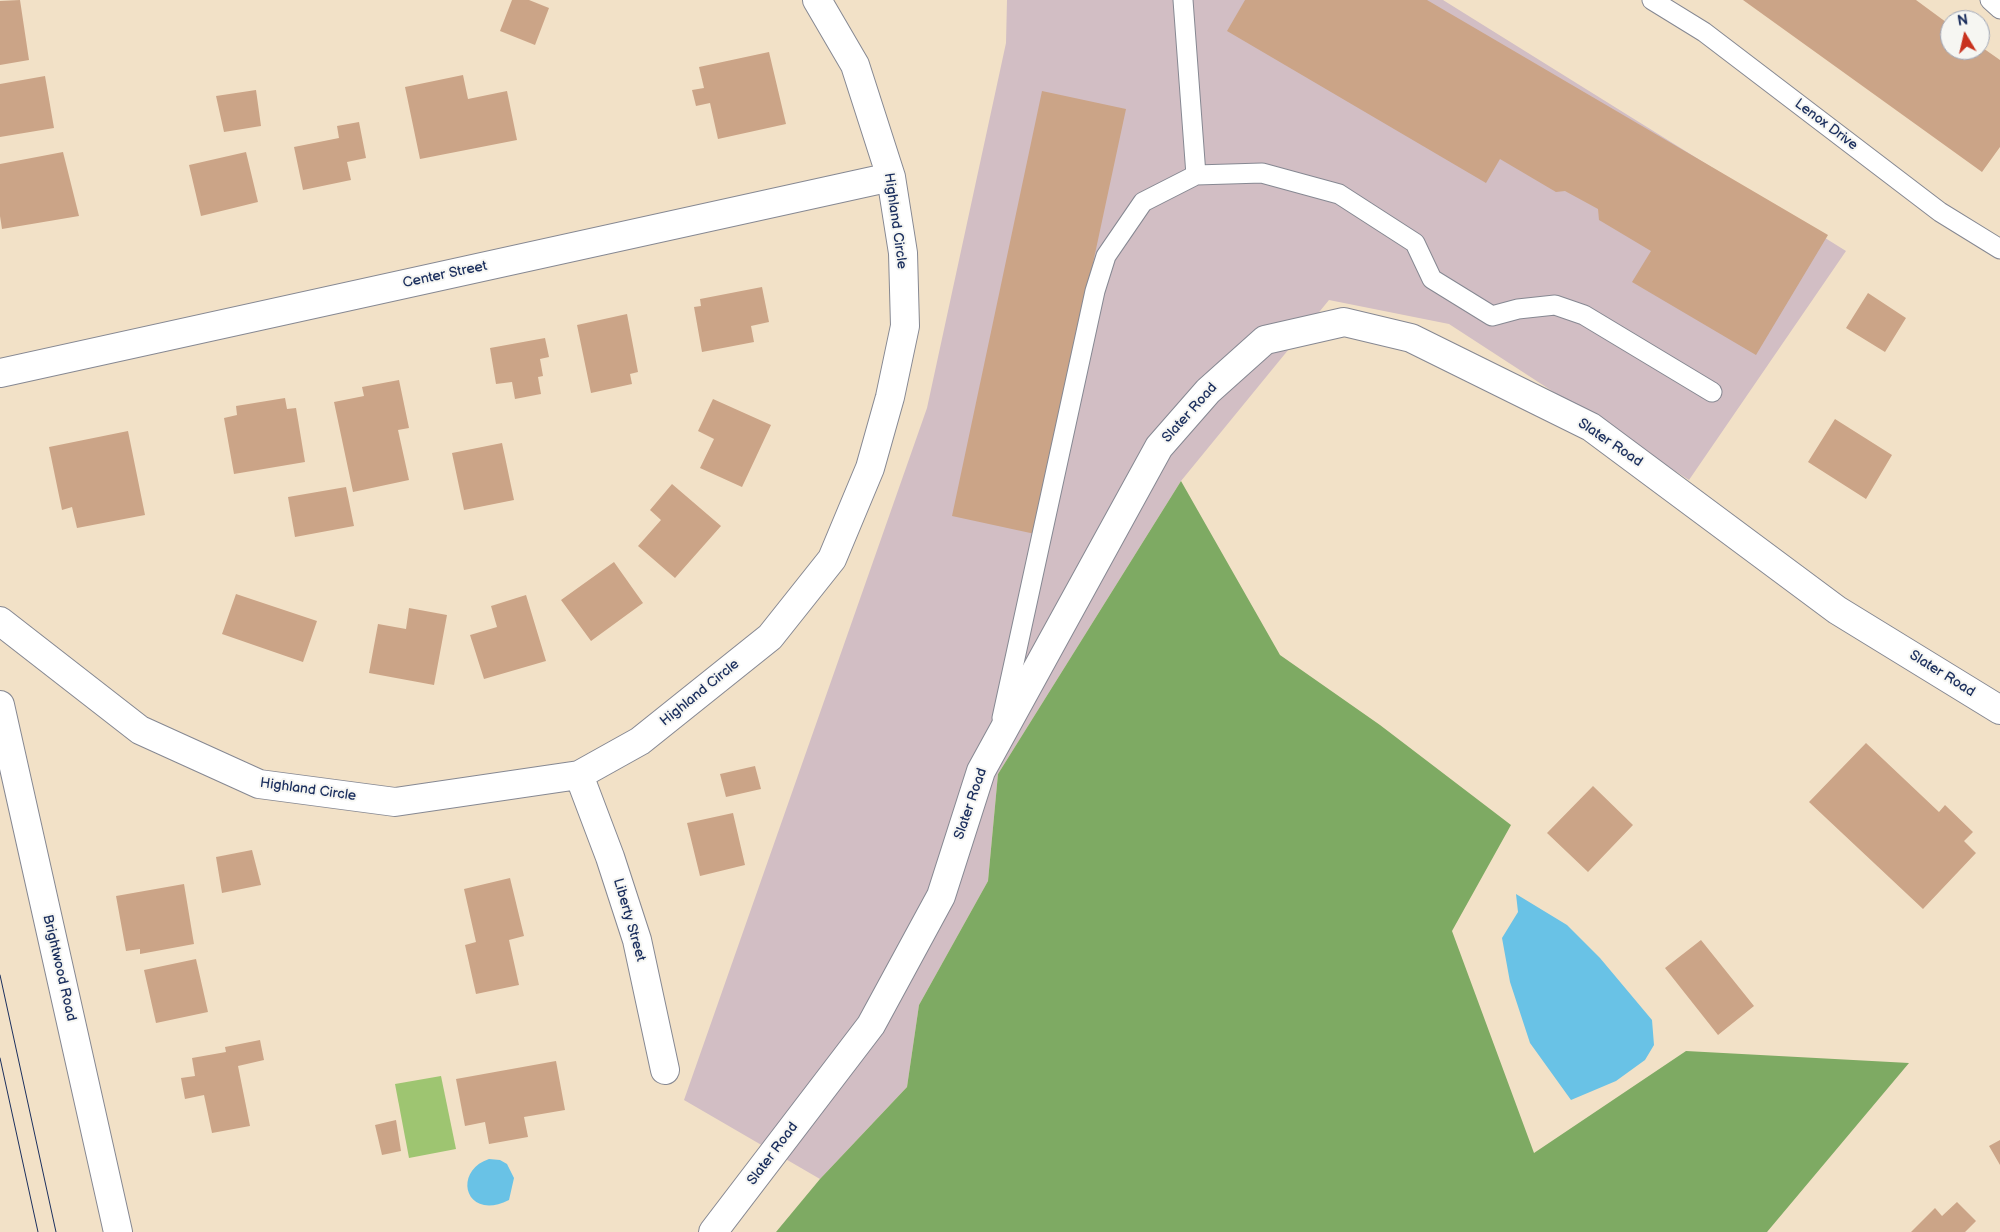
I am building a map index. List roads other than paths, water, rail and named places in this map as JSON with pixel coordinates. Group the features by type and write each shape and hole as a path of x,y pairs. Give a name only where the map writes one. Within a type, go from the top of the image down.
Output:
{"street":[{"name":"Highland Circle","path":"0,621 140,730 259,784 395,802 579,775 640,741 770,637 832,559 870,468 890,397 905,326 903,253 891,177 855,65 817,0"},
{"name":"Center Street","path":"0,373 891,177"},
{"name":"Slater Road","path":"713,1232 871,1025 940,896 981,771 1159,447 1208,391 1265,340 1344,322 1411,338 1592,427 1837,610 2000,710"},
{"name":"Brightwood Road","path":"0,705 118,1232"},
{"name":"Liberty Street","path":"579,775 610,857 637,940 665,1070"}],"lane":[{"path":"1183,0 1196,175"},
{"name":"Lenox Drive","path":"1652,0 1704,32 1940,212 2000,249"},
{"path":"1990,0 2000,9"},
{"path":"997,742 1095,291 1106,256 1144,202 1196,175 1262,173 1339,194 1415,243 1432,279 1492,316 1518,309 1555,305 1584,315 1712,392"}],"water":[{"path":"1516,894 1567,925 1600,958 1652,1020 1654,1045 1645,1060 1616,1081 1571,1100 1530,1043 1510,982 1502,938 1518,912"},
{"path":"489,1159 500,1160 507,1164 514,1178 509,1200 494,1205 482,1205 474,1200 469,1192 467,1183 470,1174 477,1165"}],"tram line":[{"path":"0,975 56,1232"},
{"path":"0,1058 38,1232"}]}
